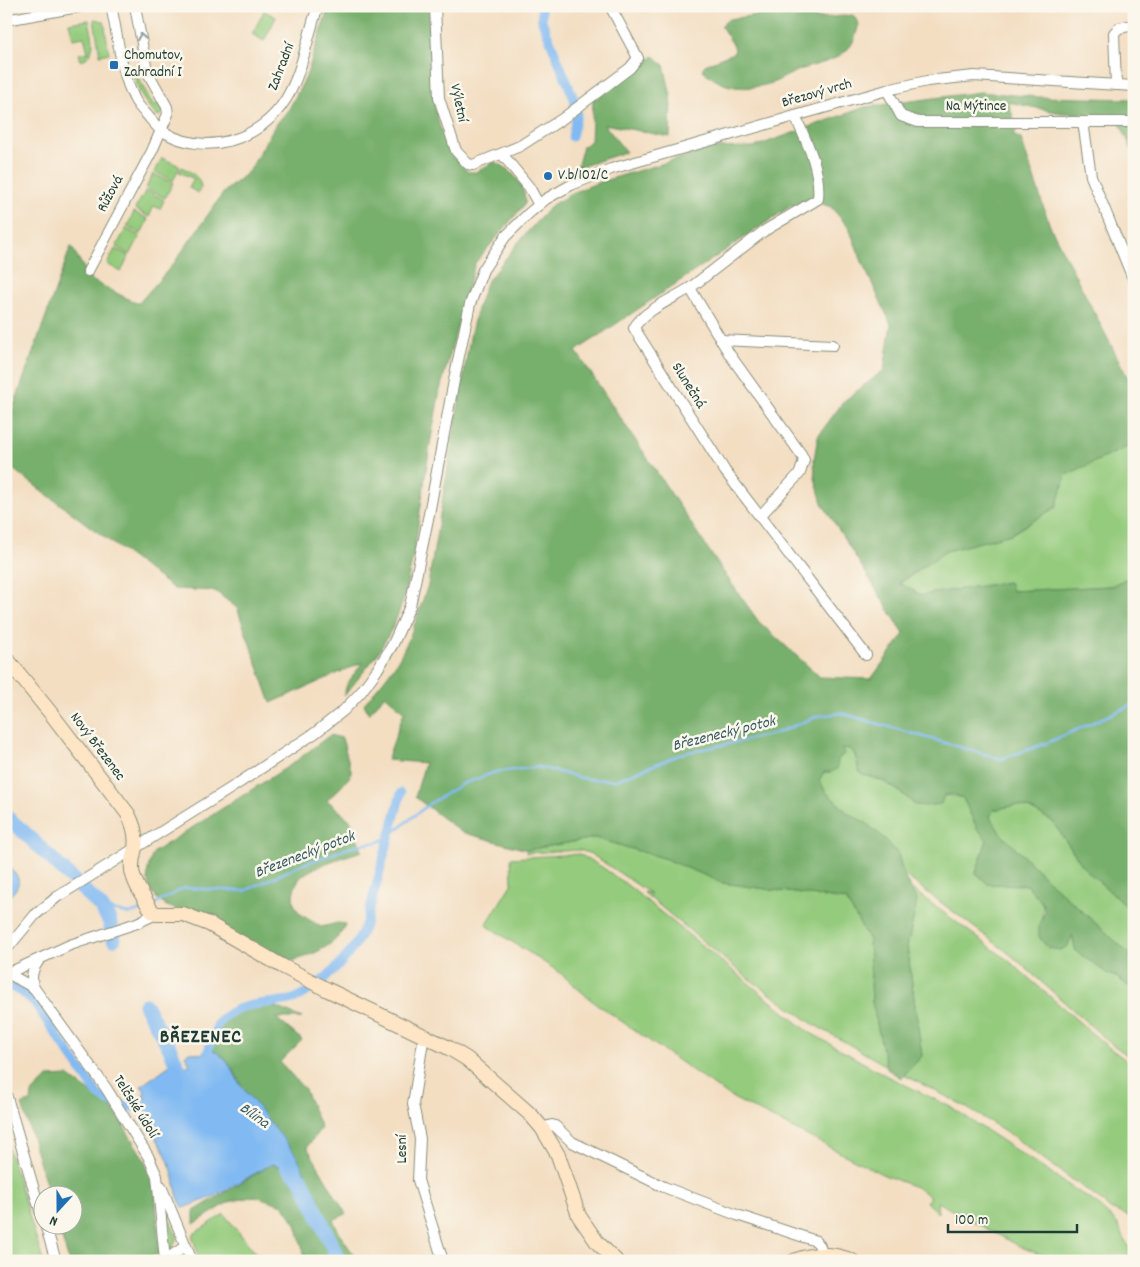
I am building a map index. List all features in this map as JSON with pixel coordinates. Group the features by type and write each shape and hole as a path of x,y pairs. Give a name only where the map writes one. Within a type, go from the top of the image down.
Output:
{"street":[{"path":"6,20 84,6"},
{"name":"Zahradní","path":"111,6 120,55 134,99 162,131 186,141 205,143 225,143 238,140 262,126 285,101 293,86 318,6"},
{"name":"Růžová","path":"88,271 162,131 169,112 147,71 135,6"},
{"name":"Výletní","path":"435,6 439,98 456,152 468,164 473,165 502,154"},
{"path":"539,205 529,187 502,154 520,146 580,106 630,68 638,58 610,6"},
{"path":"1116,85 1114,33 1119,28 1134,25"},
{"name":"Březový vrch","path":"6,950 35,915 57,897 315,733 344,710 361,692 377,670 393,644 410,606 430,514 454,375 470,304 483,270 500,244 516,225 539,205 554,194 588,177 795,116 887,90 927,81 974,76 1134,86"},
{"name":"Na Mýtince","path":"887,90 900,116 918,122 1134,122"},
{"name":"Slunečná","path":"795,116 811,150 819,188 818,199 764,231 690,288 650,312 636,323 634,328 725,471 866,655"},
{"path":"1083,122 1091,176 1134,281"},
{"path":"690,288 721,340 804,460 800,473 760,516"},
{"path":"721,340 833,345"},
{"name":"Nový Březenec","path":"6,658 128,814 136,834 132,859 133,875 152,910"},
{"path":"8,974 42,957 137,923 152,910 183,914 209,924 326,989 449,1048 467,1059 531,1115 542,1128 558,1155 579,1216 594,1238 616,1261"},
{"path":"34,988 32,973 34,966 42,957"},
{"path":"8,974 34,988"},
{"name":"Telčské údolí","path":"34,988 112,1096 148,1156 157,1176 165,1260"},
{"name":"Lesní","path":"424,1036 412,1104 420,1139 418,1180 443,1261"},
{"path":"6,1094 32,1184"},
{"path":"542,1128 555,1126 572,1142 664,1187 737,1215 816,1241 820,1246 821,1254"},
{"path":"157,1176 192,1261"},
{"path":"48,1234 56,1261"},
{"path":"165,1260 186,1246"},
{"path":"794,1261 821,1254 838,1256 852,1261"}],"green space":[{"path":"329,6 426,6 429,10 434,98 437,115 448,148 468,172 476,172 494,162 506,168 520,184 525,197 525,204 475,263 440,390 414,553 402,604 393,627 377,655 344,696 347,684 363,662 271,703 237,608 215,591 174,589 6,464 6,428 71,246 91,280 139,303 174,263 224,192 250,170 274,127 289,109 306,77"},
{"path":"264,11 276,17 264,41 252,34"},
{"path":"772,13 822,18 853,15 859,24 852,43 846,51 834,59 797,71 762,86 743,88 726,85 702,69 705,65 735,52 734,46 721,26 729,19"},
{"path":"94,19 104,21 109,53 100,55"},
{"path":"89,20 93,43 87,58 81,61 79,54 88,52 84,37 73,39 69,23"},
{"path":"654,56 664,65 671,96 670,137 604,124 626,152 577,168 583,146 591,141 593,100"},
{"path":"137,72 140,82 154,106 159,103 164,111 161,115 157,116 142,96 133,73"},
{"path":"980,92 1038,97 1134,99 1134,155 1117,116 1103,117 1103,114 1061,113 1008,102 1017,129 1013,135 1021,139 1050,226 1134,390 1134,444 1066,475 1056,507 1011,534 946,551 899,583 921,595 1009,582 1012,591 1111,586 1134,575 1134,913 1085,869 1052,821 1030,809 1016,805 993,810 990,817 1000,833 1053,885 1134,958 1134,990 1076,951 1072,935 1068,946 1060,950 1048,948 1039,937 1039,925 1045,911 1043,904 1027,885 988,884 976,873 987,840 977,828 963,798 953,794 944,795 941,804 915,805 902,793 884,781 861,774 851,749 842,748 844,754 838,759 837,769 831,772 824,772 819,780 826,792 849,814 866,823 885,839 898,854 903,874 917,901 907,947 922,1056 901,1078 887,1069 872,1002 869,940 846,900 723,883 666,859 595,838 527,850 461,832 415,797 425,763 387,760 404,712 385,695 369,714 364,704 390,672 403,651 414,627 428,585 471,332 478,306 486,283 521,239 552,205 574,192 600,182 715,148 754,147 865,107","holes":["814,201 831,207 849,228 863,264 891,324 884,370 844,401 818,436 814,459 815,478 822,503 904,634 871,679 820,677 759,622 724,573 576,351 791,206"]},
{"path":"162,158 180,166 173,181 155,172"},
{"path":"182,167 198,180 201,187 198,193 189,188 194,179 179,172"},
{"path":"153,174 173,183 165,198 146,188"},
{"path":"146,190 164,200 160,209 154,206 149,217 135,209"},
{"path":"134,212 148,219 141,234 127,227"},
{"path":"126,229 140,236 130,255 116,247"},
{"path":"115,249 129,256 121,272 107,264"},
{"path":"1134,444 1134,575 1111,586 1012,591 1008,582 921,595 899,584 946,551 1011,534 1056,507 1065,475"},
{"path":"330,735 342,738 352,774 327,800 351,821 362,851 306,873 296,885 293,899 296,908 301,914 321,927 338,923 345,924 342,932 336,939 311,955 284,963 184,910 167,906 158,899 153,893 148,880 149,866 154,852 292,764"},
{"path":"841,748 851,749 861,774 890,786 915,805 944,796 963,798 977,828 987,840 976,873 988,884 1027,885 1042,903 1043,911 1039,925 1071,934 1076,951 1134,990 1134,1060 1109,1042 1011,955 903,874 898,854 866,823 849,814 826,792 819,780 824,772 831,772"},
{"path":"1016,805 1030,809 1052,821 1085,869 1134,913 1134,958 1053,885 1000,833 990,817 993,810"},
{"path":"595,838 666,859 723,883 846,900 869,940 872,1002 887,1066 813,1024 745,976 643,892 651,894 591,854 580,850 526,853 527,850"},
{"path":"579,854 626,884 809,1032 887,1076 951,1107 1097,1204 1117,1223 1130,1250 1134,1253 1134,1261 1050,1261 1044,1258 1045,1256 1021,1247 937,1202 938,1213 926,1202 930,1197 918,1188 884,1175 729,1096 591,1000 559,972 486,925 512,883 511,858"},
{"path":"909,887 1008,960 1107,1046 1134,1066 1134,1218 1110,1209 1007,1132 957,1102 904,1075 922,1056 907,947 917,901"},
{"path":"266,1003 302,1018 276,1018 302,1040 280,1062 305,1090 321,1128 307,1147 346,1214 333,1220 358,1261 306,1261 296,1224 283,1205 255,1196 229,1202 194,1224 194,1211 272,1164 284,1169 234,1071 225,1059 212,1049 219,1028 224,1021 245,1008"},
{"path":"68,1076 114,1110 144,1159 155,1189 160,1254 146,1257 149,1261 69,1261 61,1234 82,1234 82,1184 46,1184 22,1104 31,1102 32,1093 48,1077"},
{"path":"6,1146 8,1147 32,1225 32,1234 35,1234 43,1261 6,1261"},
{"path":"163,1199 177,1238 171,1250 167,1243"},
{"path":"224,1214 262,1261 200,1261 192,1235"}],"water":[{"path":"6,867 16,875 18,883 15,891 6,899"},
{"path":"209,1048 227,1062 239,1083 297,1156 306,1175 302,1180 295,1183 283,1169 272,1164 215,1196 184,1208 178,1197 174,1178 165,1154 152,1132 140,1120 146,1111 147,1105 143,1095 145,1091 141,1086 170,1065 184,1090 191,1088 179,1059 186,1067 190,1064 185,1055 189,1052 202,1054"}],"waterway":[{"path":"541,6 542,21 574,99 577,114 572,137"},
{"name":"Březenecký potok","path":"153,905 184,888 245,891 298,866 357,845 379,842 429,804 462,784 496,772 538,767 586,779 616,780 684,753 774,734 818,716 841,713 1001,759 1047,743 1134,704"},
{"path":"205,1059 218,1024 228,1014 245,1007 294,999 319,983 347,956 366,923 401,793"},
{"name":"Bílina","path":"6,817 101,907 109,920 114,939"},
{"name":"Březenecký potok","path":"101,907 129,914 146,909"},
{"path":"6,985 20,991 33,1001 98,1095 119,1105 142,1107 158,1103"},
{"name":"Bílina","path":"145,1005 168,1045 190,1093 204,1102"},
{"name":"Bílina","path":"287,1166 302,1180 336,1254 337,1261"}],"place":[{"name":"Chomutov, Zahradní I","path":"114,65"},
{"name":"V.b/102/C","path":"548,176"}],"district":[{"name":"BŘEZENEC","path":"201,1038"}]}
